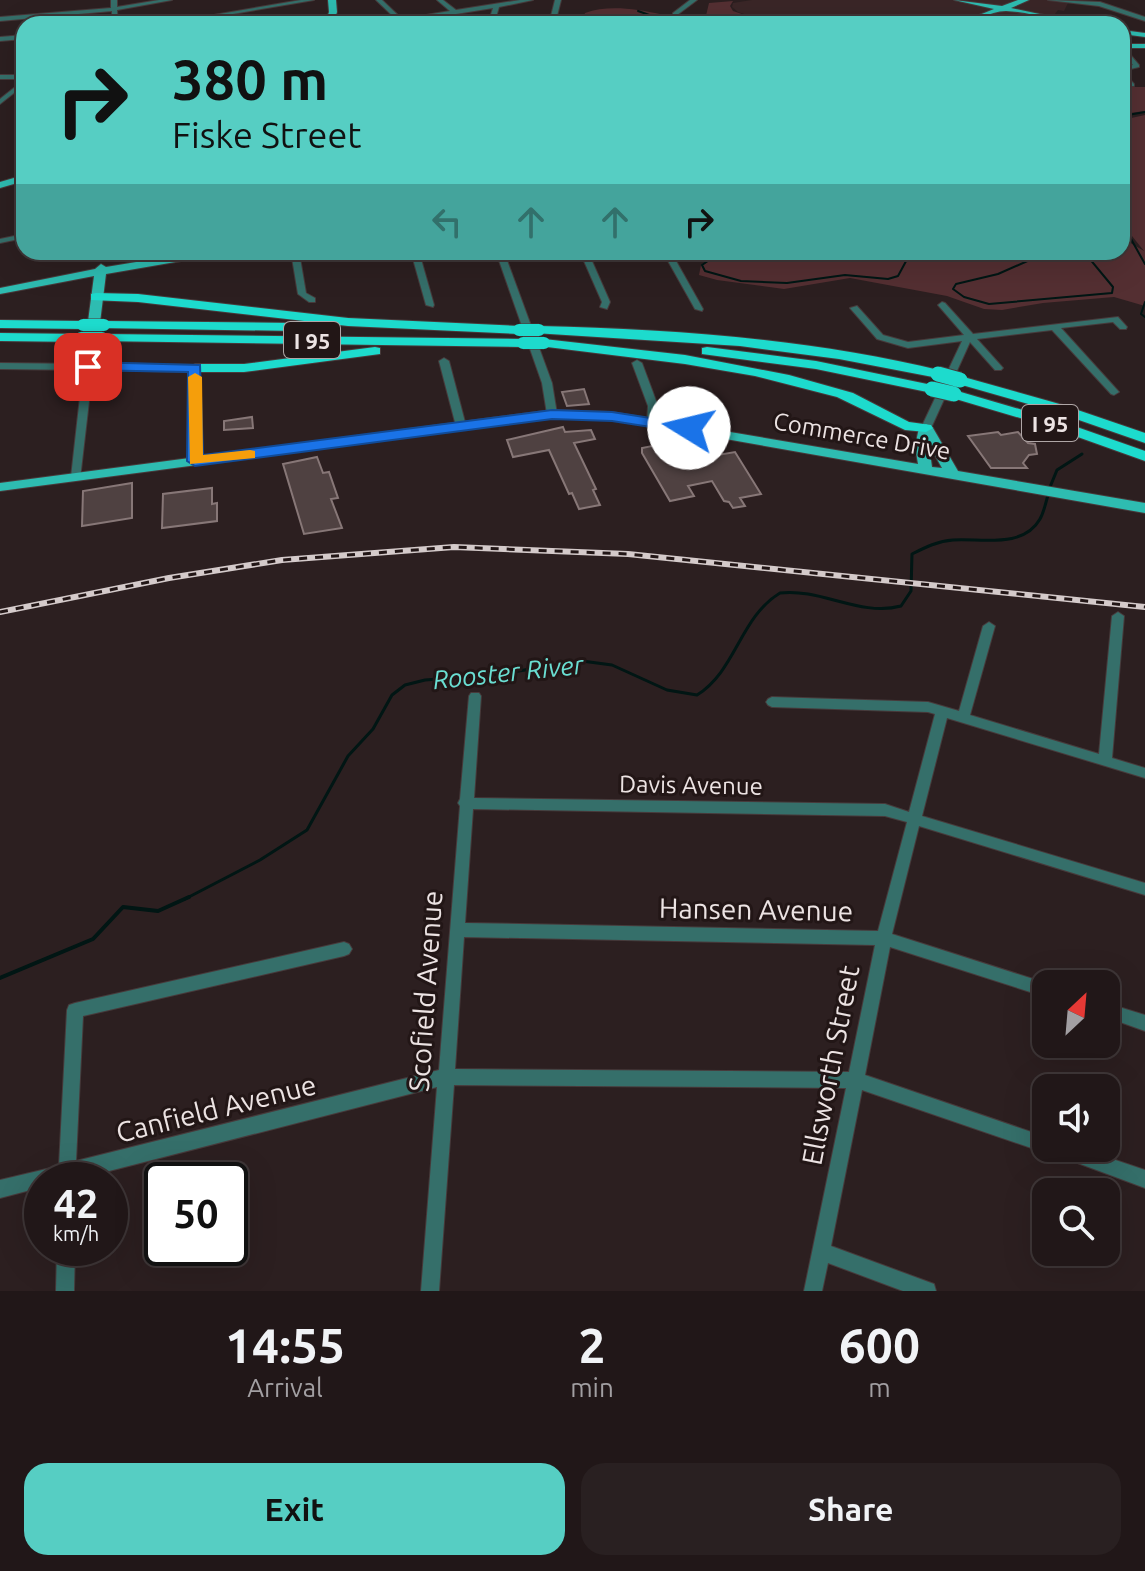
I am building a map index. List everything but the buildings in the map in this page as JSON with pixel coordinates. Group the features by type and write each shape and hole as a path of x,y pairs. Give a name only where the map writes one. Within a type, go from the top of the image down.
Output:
{"highway":[{"path":"96,297 138,298 327,320 521,336"},
{"name":"I 95","path":"0,324 82,331"},
{"name":"I 95","path":"0,337 82,331 521,336 730,353 816,365 932,389 959,383 1068,411 1145,438"},
{"path":"195,368 244,368 521,336"},
{"name":"I 95","path":"542,337 707,336 793,346 879,361 939,373 1052,423 1145,456"},
{"path":"542,337 670,355 748,370 835,392 911,428 926,428"},
{"path":"959,383 1145,426"},
{"path":"894,420 922,446"}],"main road":[{"path":"958,0 1042,16"},
{"path":"982,16 1025,0"},
{"path":"0,283 153,260"},
{"path":"0,291 100,269"},
{"path":"100,269 89,360 195,368"},
{"name":"Commerce Drive","path":"0,487 552,414 612,416 652,422 1145,508"},
{"path":"926,428 922,446 926,469"},
{"path":"926,428 952,473"}],"street":[{"path":"114,0 115,16"},
{"path":"34,16 115,9 169,0"},
{"path":"221,16 311,0"},
{"path":"379,0 396,16"},
{"path":"440,0 454,12"},
{"path":"431,16 530,0"},
{"path":"675,14 694,0"},
{"path":"1051,0 1100,4"},
{"path":"1087,0 1145,19"},
{"path":"494,16 497,5"},
{"path":"0,102 16,87"},
{"path":"296,260 302,294 312,300"},
{"path":"417,260 430,305"},
{"path":"503,260 547,383 552,414"},
{"path":"588,260 606,302 604,307"},
{"path":"671,260 699,309"},
{"path":"942,305 998,368"},
{"path":"854,308 880,337 897,344 1115,319 1123,327"},
{"path":"1054,326 1114,392"},
{"path":"926,428 969,336"},
{"path":"0,366 63,366 89,360 76,477"},
{"path":"444,361 461,426"},
{"path":"637,363 653,406 652,422"},
{"path":"195,368 195,461"},
{"path":"1105,762 1118,616"},
{"path":"963,718 989,626"},
{"name":"Scofield Avenue","path":"430,1291 475,696"},
{"path":"772,702 928,707 1145,773"},
{"name":"Ellsworth Street","path":"813,1291 884,938 942,711"},
{"name":"Davis Avenue","path":"465,803 885,810 1145,889"},
{"name":"Hansen Avenue","path":"456,930 884,938 1032,986"},
{"path":"68,1162 75,1010 344,949"},
{"path":"1120,1015 1145,1023"},
{"name":"Canfield Avenue","path":"120,1162 444,1077 857,1080 1032,1140"},
{"path":"1096,1162 1145,1179"},
{"name":"Canfield Avenue","path":"0,1189 24,1184"},
{"path":"820,1251 927,1291"},
{"path":"65,1291 66,1266"}],"shaded area":[{"path":"752,0 1099,0 1069,1 1064,11 1058,10 1054,16 750,16 738,12 732,7 733,3"},
{"path":"733,1 730,6 733,11 748,16 706,16 709,3"},
{"path":"599,9 644,11 667,16 584,16"},
{"path":"1130,87 1145,87 1145,111 1130,113"},
{"path":"1145,115 1145,306 1114,297 1002,310 984,309 947,296 850,278 784,289 699,275 701,265 707,260 1130,260 1130,243 1144,251 1130,235 1130,118"}],"waterway":[{"path":"638,11 652,16"},
{"path":"664,16 672,15"},
{"name":"Rooster River","path":"1130,115 1145,112"},
{"name":"Rooster River","path":"1130,239 1145,264"},
{"name":"Rooster River","path":"710,260 702,265 705,271 741,281 787,283 845,275 888,279 898,276 907,260"},
{"name":"Rooster River","path":"1030,260 998,274 956,284 953,289 964,297 989,304 1112,293 1113,287 1091,260"},
{"name":"Rooster River","path":"1145,302 1141,314 1145,317"},
{"name":"Rooster River","path":"1050,487 1057,470 1082,454"},
{"name":"Rooster River","path":"188,898 260,860 307,830 348,756 373,729 392,695 405,685 582,661 612,665 667,690 697,695 721,672 756,616 780,593 810,594 871,608 901,606 911,591 912,554 948,541 1001,540 1023,535 1040,519 1048,495"},
{"name":"Rooster River","path":"0,978 93,939 123,907 158,911 188,898"}],"railway":[{"path":"0,612 169,578 282,560 454,547 628,554 1145,607"}],"slow traffic":[{"path":"195,377 195,461 250,455"}],"route":[{"path":"88,367 195,368 195,461 552,414 612,416 689,428"}]}
